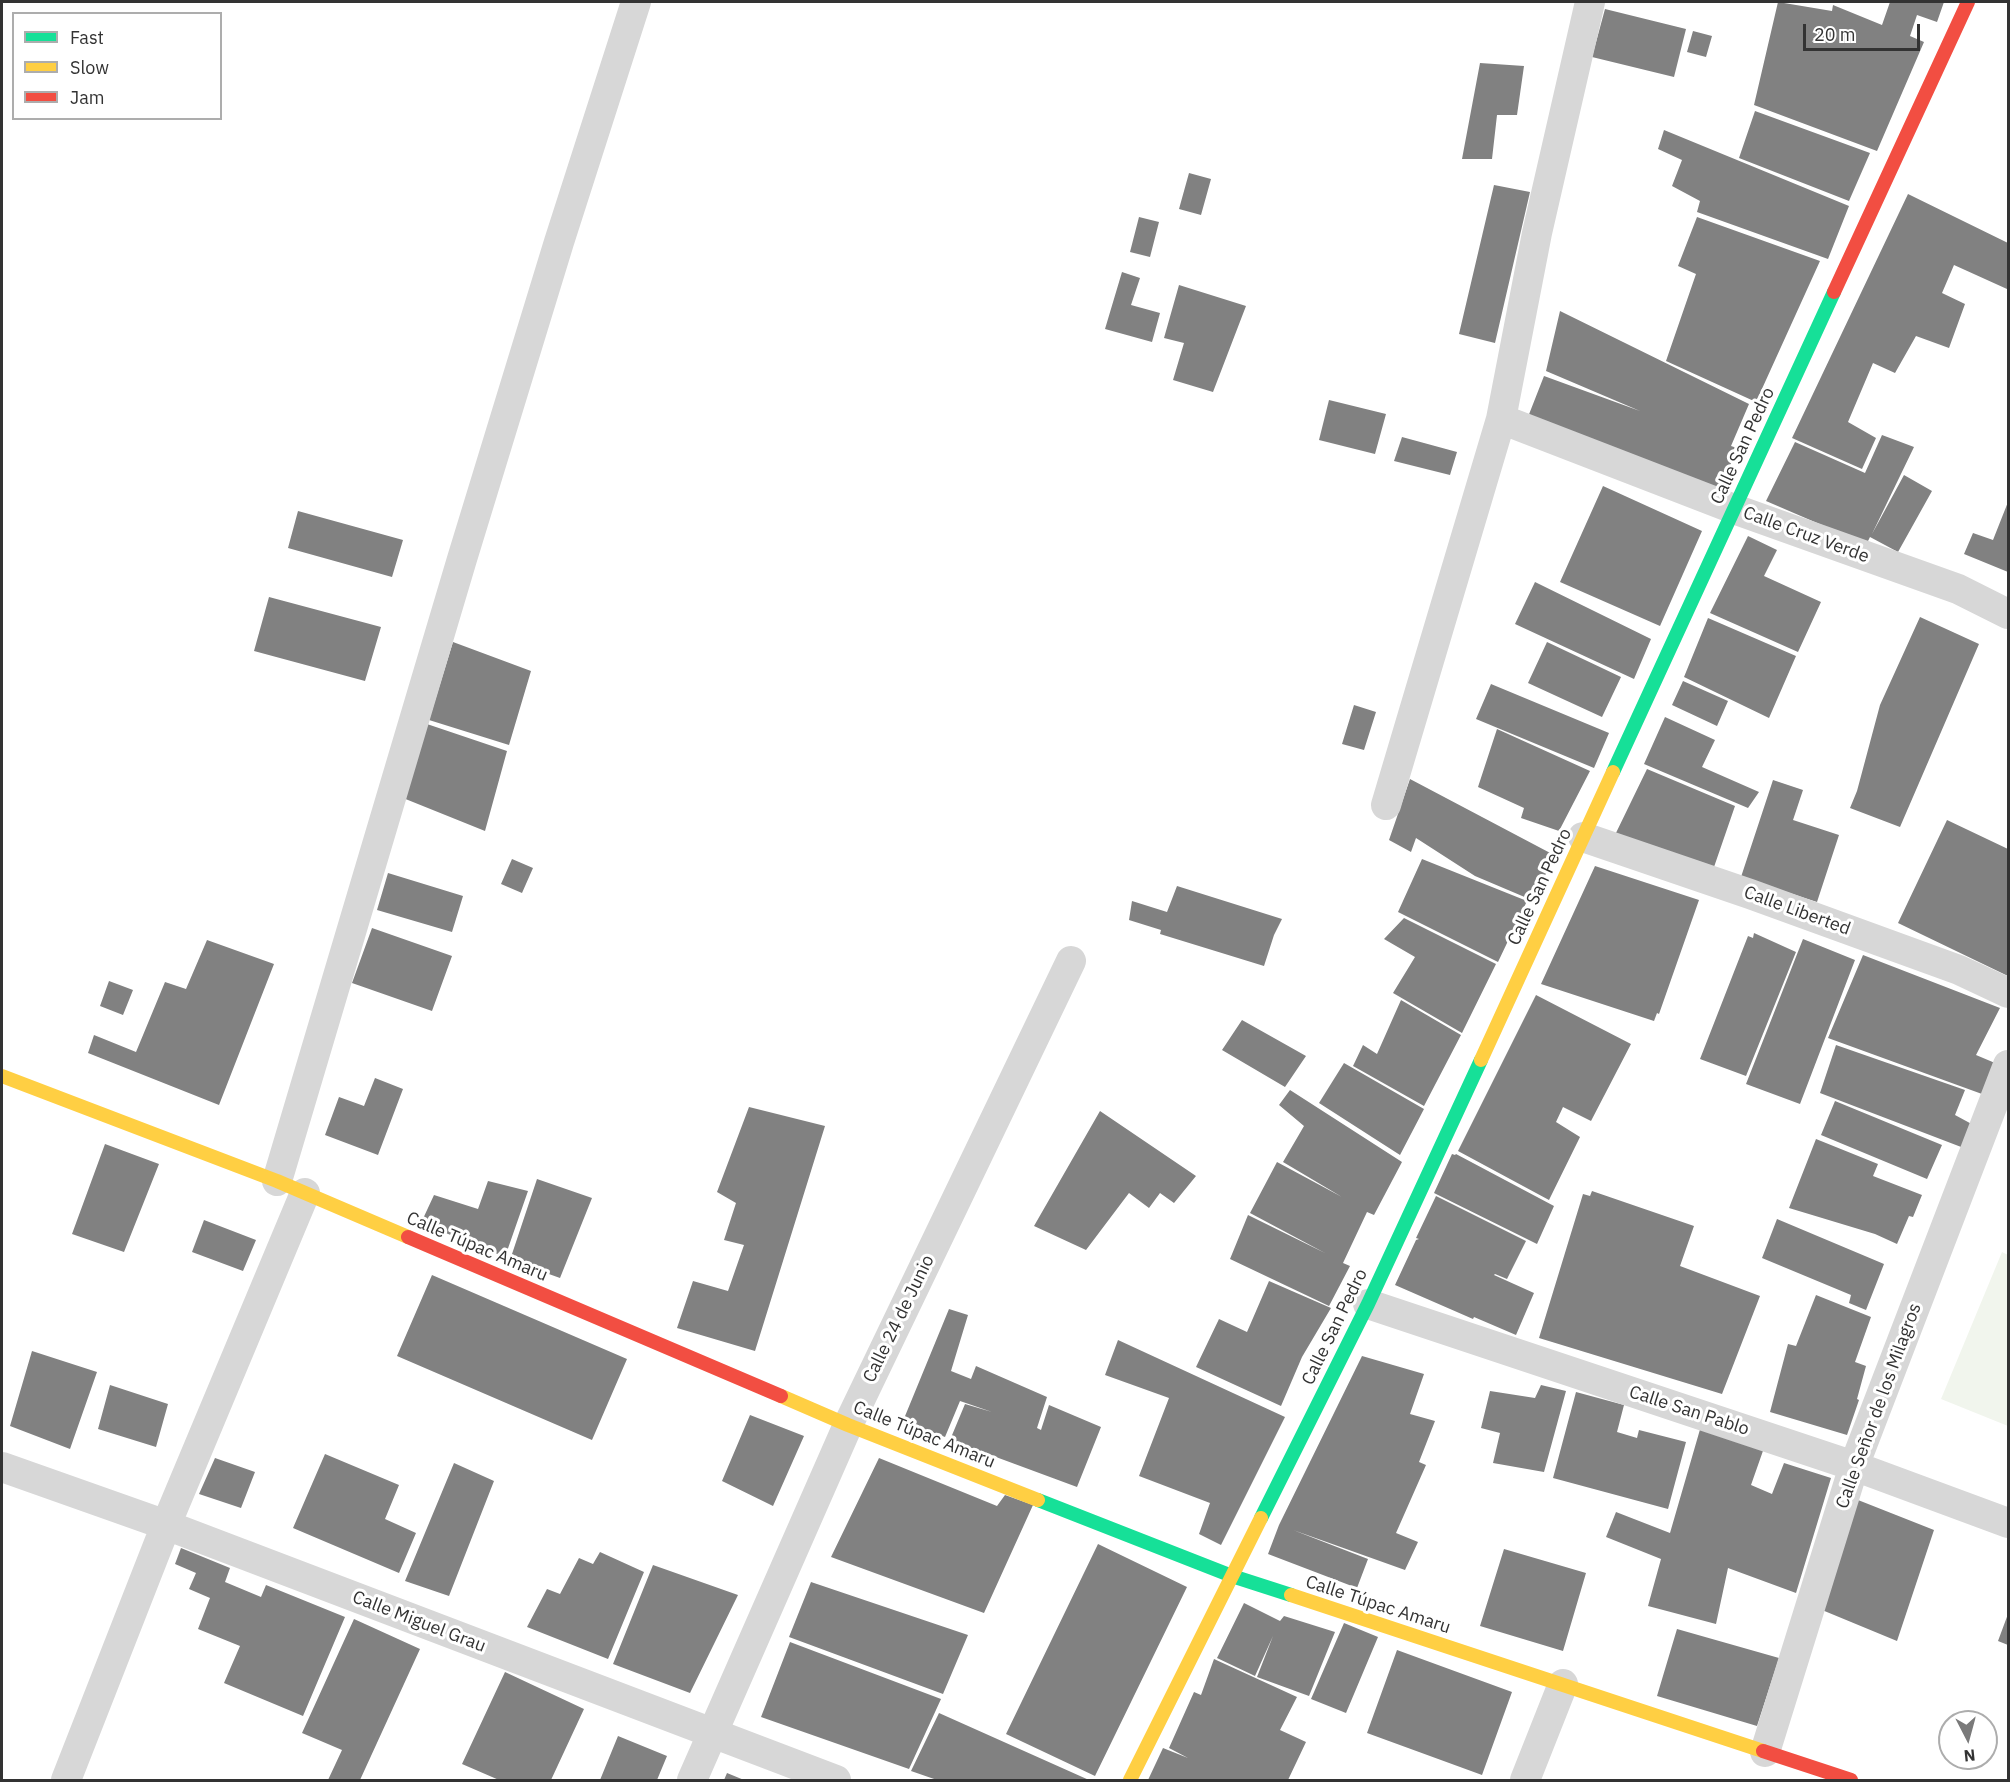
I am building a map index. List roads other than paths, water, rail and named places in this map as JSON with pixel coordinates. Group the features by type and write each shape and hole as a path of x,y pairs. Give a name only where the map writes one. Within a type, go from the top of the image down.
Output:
{"street":[{"path":"278,1181 462,559 559,242 636,2"},
{"path":"1386,805 1501,419 1537,232 1590,2"},
{"name":"Calle San Pedro","path":"1130,1780 1368,1304 1968,2"},
{"name":"Calle Cruz Verde","path":"1501,419 1734,509 1958,589 2008,614"},
{"name":"Calle Liberted","path":"1583,837 1761,898 1948,966 2008,993"},
{"name":"Calle 24 de Junio","path":"692,1780 714,1735 848,1425 1071,961"},
{"name":"Calle Señor de los Milagros","path":"1765,1752 1854,1466 2008,1065"},
{"name":"Calle Túpac Amaru","path":"2,1076 278,1181 848,1425 1232,1576 1851,1780"},
{"path":"66,1780 166,1526 306,1193"},
{"name":"Calle San Pablo","path":"1368,1304 1854,1466 2008,1523"},
{"name":"Calle Miguel Grau","path":"2,1467 166,1526 836,1780"},
{"path":"1525,1780 1563,1684"}]}
